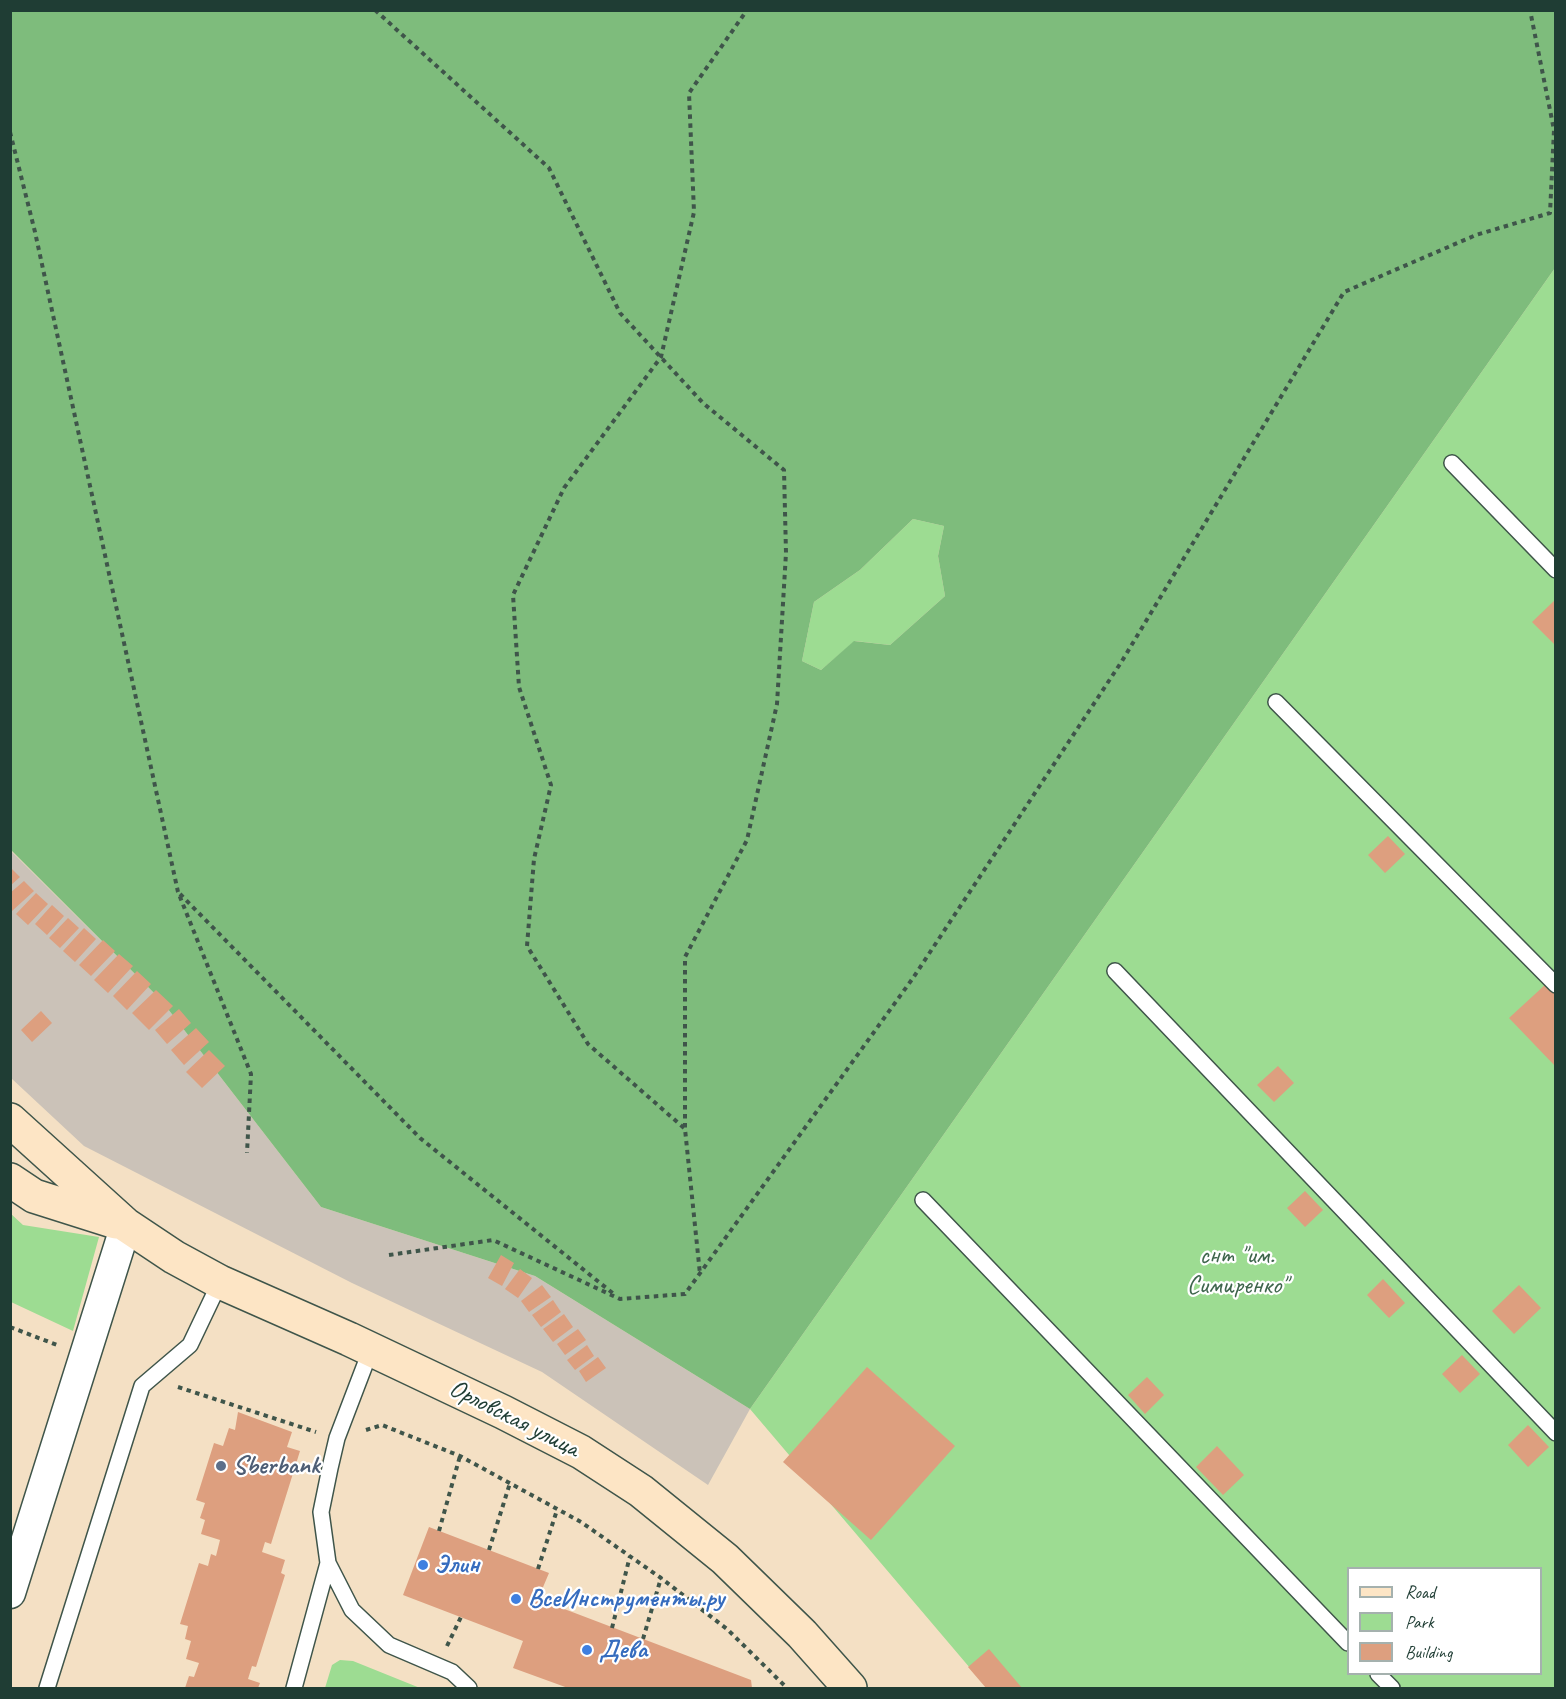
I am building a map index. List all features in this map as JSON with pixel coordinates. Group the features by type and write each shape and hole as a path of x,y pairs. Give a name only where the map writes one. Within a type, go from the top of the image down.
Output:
{"street":[{"name":"Орловская улица","path":"10,1120 126,1226 174,1257 220,1282 371,1349 503,1412 571,1447 641,1491 725,1559 802,1634 850,1689"},
{"name":"Орловская улица","path":"10,1180 34,1196 126,1226"},
{"path":"10,1593 126,1226"}],"lane":[{"path":"1452,463 1556,570"},
{"path":"1276,702 1556,985"},
{"path":"1115,971 1556,1433"},
{"path":"923,1200 1347,1642"},
{"path":"47,1689 142,1386 190,1345 220,1282"},
{"path":"371,1349 337,1438 321,1512 328,1563 352,1610 389,1645 452,1672 470,1689"},
{"path":"294,1689 328,1563"},
{"path":"1379,1675 1392,1689"}],"path":[{"path":"375,10 549,168 620,313 703,403 784,470 786,553 777,704 747,840 685,957 685,1129 700,1274"},
{"path":"685,1129 588,1044 527,946 534,859 551,785 519,687 513,595 564,488 661,357 694,212 689,93 747,10"},
{"path":"389,1255 493,1240 620,1299 685,1294 913,978 1109,681 1344,292 1476,235 1550,213 1554,130 1530,10"},
{"path":"10,132 35,232 178,892 251,1074 247,1153"},
{"path":"178,892 420,1138 620,1299"},
{"path":"10,1327 86,1356"},
{"path":"151,1379 337,1438 382,1425 460,1456 581,1522 661,1578 727,1629 787,1689"},
{"path":"439,1531 460,1456"},
{"path":"489,1550 510,1483"},
{"path":"538,1569 557,1509"},
{"path":"612,1628 630,1556"},
{"path":"643,1640 661,1578"},
{"path":"437,1666 461,1617"}],"shaded area":[{"path":"10,850 161,1000 321,1207 535,1276 750,1409 708,1485 542,1372 352,1283 84,1146 11,1078"}],"green space":[{"path":"10,11 1555,11 1555,268 750,1409 535,1276 321,1207 161,1000 11,850","holes":["913,519 944,526 938,556 945,596 890,645 854,641 821,670 802,661 814,602 860,570"]},
{"name":"снт \"им. Симиренко\"","path":"1555,268 1555,1688 987,1688 750,1409"},
{"path":"913,519 944,526 938,556 945,596 890,645 855,641 821,670 802,661 814,602 860,570"},
{"path":"10,1213 23,1225 99,1237 73,1331 11,1302"},
{"path":"340,1660 353,1661 420,1688 325,1688 332,1665"}],"building":[{"path":"1556,599 1556,646 1532,622"},
{"path":"1388,836 1405,854 1385,873 1368,855"},
{"path":"10,867 20,877 10,886"},
{"path":"24,881 34,891 12,911 10,893"},
{"path":"36,893 48,904 28,925 16,914"},
{"path":"52,905 64,916 47,935 35,924"},
{"path":"68,918 79,928 60,948 49,938"},
{"path":"84,928 96,939 75,962 63,951"},
{"path":"103,940 115,951 91,976 79,965"},
{"path":"119,954 133,966 108,993 94,980"},
{"path":"137,971 151,984 127,1010 113,996"},
{"path":"1546,984 1556,994 1556,1067 1509,1018"},
{"path":"156,990 173,1006 149,1030 132,1013"},
{"path":"179,1009 191,1023 167,1044 155,1030"},
{"path":"41,1011 52,1023 32,1042 21,1030"},
{"path":"196,1028 209,1042 184,1065 171,1050"},
{"path":"209,1050 225,1066 202,1088 186,1072"},
{"path":"1278,1066 1294,1083 1274,1102 1257,1085"},
{"path":"1305,1191 1323,1210 1305,1227 1287,1208"},
{"path":"501,1255 514,1263 502,1286 488,1278"},
{"path":"520,1269 532,1278 518,1298 505,1289"},
{"path":"1383,1279 1405,1303 1389,1318 1367,1295"},
{"path":"542,1285 551,1297 529,1312 521,1301"},
{"path":"1519,1285 1541,1308 1514,1334 1492,1311"},
{"path":"553,1300 561,1312 541,1327 532,1315"},
{"path":"564,1314 573,1327 553,1342 543,1329"},
{"path":"578,1329 586,1340 565,1355 557,1344"},
{"path":"587,1345 594,1356 575,1370 567,1360"},
{"path":"1462,1355 1480,1374 1460,1393 1442,1374"},
{"path":"598,1357 606,1368 586,1382 579,1371"},
{"path":"867,1367 955,1446 871,1540 783,1462"},
{"path":"1147,1377 1164,1395 1145,1414 1128,1395"},
{"path":"238,1412 292,1432 287,1447 300,1451 271,1544 265,1542 262,1552 285,1560 281,1573 285,1575 256,1667 252,1666 248,1679 260,1683 258,1688 185,1688 189,1676 194,1677 199,1663 186,1659 191,1641 185,1639 188,1626 180,1624 199,1563 208,1566 211,1554 216,1556 220,1540 201,1534 205,1520 200,1518 205,1503 196,1500 214,1443 223,1446 229,1428 235,1430"},
{"path":"1528,1425 1549,1447 1528,1467 1508,1445"},
{"path":"1217,1446 1244,1475 1223,1495 1196,1467"},
{"path":"429,1527 549,1573 538,1599 751,1680 752,1688 568,1688 513,1668 523,1641 403,1595"},
{"path":"989,1649 1022,1688 986,1688 968,1667"}],"place":[{"name":"Sberbank","path":"221,1466"},
{"name":"Элин","path":"423,1565"},
{"name":"ВсеИнструменты.ру","path":"516,1599"},
{"name":"Дева","path":"587,1650"}]}
